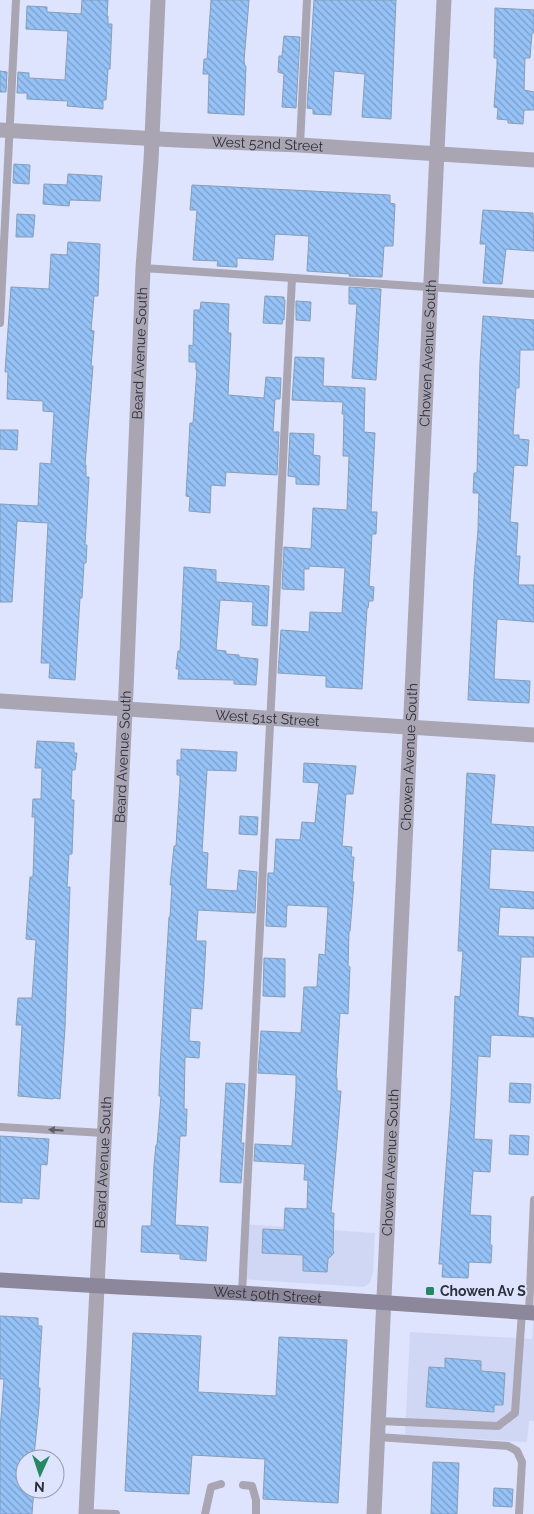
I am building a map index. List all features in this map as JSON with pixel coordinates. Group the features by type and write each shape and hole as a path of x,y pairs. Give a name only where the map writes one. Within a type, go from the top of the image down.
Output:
{"main road":[{"name":"West 50th Street","path":"0,1280 242,1293 528,1312"}],"street":[{"name":"Beard Avenue South","path":"86,1514 125,709 143,268 152,138 158,0"},
{"name":"Chowen Avenue South","path":"374,1514 444,0"},
{"name":"West 52nd Street","path":"5,130 300,145 534,160"},
{"name":"West 51st Street","path":"0,701 534,735"}],"lane":[{"path":"0,323 5,130 16,0"},
{"path":"300,145 307,0"},
{"path":"143,268 534,294"},
{"path":"242,1293 292,278"},
{"path":"0,1127 104,1133"},
{"path":"378,1421 498,1426 515,1413 528,1312 534,1200"},
{"path":"378,1437 508,1446 517,1451 522,1462 519,1514"},
{"path":"205,1514 211,1487 222,1484"},
{"path":"242,1485 252,1486 256,1514"},
{"path":"86,1514 116,1514"}],"shaded area":[{"path":"242,1224 375,1233 373,1273 370,1283 364,1287 240,1279"},
{"path":"534,1305 534,1421 529,1421 527,1442 405,1435 410,1332 532,1339"}],"building":[{"path":"82,0 108,0 108,24 112,24 110,69 108,69 106,100 103,100 103,109 67,106 68,101 27,99 27,93 17,93 18,72 29,73 29,78 65,80 68,31 26,29 27,6 47,7 47,12 81,14"},
{"path":"211,0 249,0 244,61 246,66 244,115 208,113 209,74 203,74 204,59 207,59"},
{"path":"314,0 396,0 391,119 362,117 365,74 334,71 331,115 313,114 313,109 307,108"},
{"path":"495,8 534,10 534,33 532,33 530,58 525,58 524,90 534,92 534,110 524,110 523,124 508,123 508,120 497,119 498,108 494,107 497,66 497,58 494,58"},
{"path":"284,36 300,37 296,108 282,107 284,74 278,72 279,56 282,56"},
{"path":"0,71 7,72 6,92 0,92"},
{"path":"14,164 30,165 29,184 13,183"},
{"path":"68,174 102,176 100,201 70,200 69,206 43,204 44,184 67,185"},
{"path":"192,185 390,195 390,203 395,204 393,246 384,246 382,277 349,276 350,274 307,271 309,236 275,234 273,260 237,258 237,267 217,266 218,261 193,260 197,210 190,210"},
{"path":"483,210 533,213 534,251 506,249 502,284 483,283 486,244 480,244"},
{"path":"17,214 35,215 33,237 16,237"},
{"path":"68,242 100,244 98,296 94,296 91,330 94,331 91,366 93,366 85,465 86,477 89,477 85,545 87,545 86,563 84,563 82,598 80,598 75,680 49,678 50,663 41,663 48,523 17,521 12,602 0,602 0,504 38,506 40,463 51,464 54,412 43,411 43,401 7,399 8,372 5,372 11,287 49,289 51,254 67,255"},
{"path":"349,287 381,289 376,380 352,378 357,304 349,304"},
{"path":"265,296 284,297 284,320 282,324 263,323"},
{"path":"296,301 311,302 310,321 296,320"},
{"path":"201,302 229,304 228,333 231,333 228,395 264,398 266,377 281,378 280,399 275,399 273,432 279,432 277,475 226,472 225,486 211,485 210,513 189,511 190,497 186,496 190,423 193,423 197,370 196,362 189,362 189,345 193,346 194,310 200,310"},
{"path":"483,316 534,320 534,350 520,350 519,388 516,388 513,435 519,435 519,439 529,440 527,466 514,465 510,522 518,523 516,556 520,556 518,585 534,585 534,622 497,619 494,679 530,681 529,703 468,700 478,530 479,493 473,493 474,473 477,473"},
{"path":"295,357 324,358 323,386 365,388 364,432 375,433 371,512 377,512 376,534 372,534 369,586 374,587 373,601 369,601 367,608 362,689 326,687 326,676 278,673 281,630 309,632 310,612 342,613 345,568 309,566 309,569 304,569 304,590 282,589 284,547 311,549 313,508 347,510 349,456 343,456 343,402 292,400"},
{"path":"0,430 18,430 17,450 0,449"},
{"path":"290,433 314,434 313,455 320,456 319,485 296,484 296,477 288,476"},
{"path":"184,567 216,570 216,582 269,586 267,626 252,625 253,602 220,600 216,650 226,651 226,654 239,655 239,657 258,659 256,685 234,684 234,680 178,679 179,669 176,669 178,651 180,651"},
{"path":"37,741 74,743 74,753 77,753 75,770 72,770 71,800 74,800 72,854 69,854 67,887 70,887 65,1028 60,1099 18,1096 22,1025 16,1025 18,998 32,998 36,940 26,939 30,877 33,877 35,817 32,817 33,799 41,799 42,768 35,768"},
{"path":"181,749 237,752 236,771 207,770 202,852 208,853 206,889 237,891 239,870 257,872 255,913 198,910 196,941 206,941 204,980 202,1009 191,1008 189,1041 200,1042 199,1058 185,1057 184,1109 187,1109 186,1136 180,1136 175,1225 208,1227 206,1261 180,1259 180,1254 141,1252 142,1226 151,1226 154,1165 161,1096 159,1096 160,1067 172,885 170,885 174,846 176,846 180,783 180,775 177,775 177,760 181,760"},
{"path":"304,763 356,766 353,794 346,794 342,846 352,847 351,857 354,857 352,882 354,882 349,931 348,1014 340,1013 336,1078 337,1091 341,1091 331,1213 334,1213 334,1253 328,1259 327,1272 303,1271 303,1255 262,1253 263,1229 284,1230 285,1208 307,1209 308,1180 304,1180 305,1164 254,1161 255,1144 292,1146 296,1087 296,1075 258,1073 261,1031 301,1033 304,987 317,987 319,954 325,955 328,907 287,905 286,927 266,926 268,873 274,873 276,839 300,840 302,822 315,823 319,783 303,782"},
{"path":"467,773 495,775 491,824 534,827 534,851 491,849 489,889 534,892 534,909 500,907 498,936 534,937 534,957 521,957 518,1016 534,1018 534,1037 491,1035 490,1057 478,1056 474,1139 492,1140 490,1172 473,1171 470,1215 491,1216 490,1245 492,1245 491,1263 469,1262 468,1278 442,1277 443,1264 439,1264 451,1101 455,996 460,997 463,951 458,951"},
{"path":"240,816 258,817 257,835 239,834"},
{"path":"264,958 285,959 285,997 263,996"},
{"path":"226,1083 245,1084 241,1143 244,1143 241,1183 220,1182"},
{"path":"510,1083 531,1084 530,1103 509,1102"},
{"path":"510,1135 529,1136 528,1155 509,1154"},
{"path":"0,1136 49,1139 47,1165 41,1164 39,1199 22,1198 22,1203 0,1202"},
{"path":"0,1316 38,1318 38,1326 42,1326 38,1388 40,1388 39,1406 35,1449 15,1449 15,1499 33,1499 32,1514 0,1514 0,1430 4,1379 0,1379"},
{"path":"133,1333 201,1336 198,1392 276,1396 279,1337 347,1340 338,1503 263,1499 265,1459 192,1455 189,1494 125,1491"},
{"path":"445,1358 481,1361 481,1371 505,1373 503,1405 494,1405 494,1412 426,1407 429,1367 445,1368"},
{"path":"433,1462 459,1463 457,1514 431,1514"},
{"path":"494,1488 513,1489 512,1507 493,1506"}],"place":[{"name":"Chowen Av S","path":"430,1291"}]}
